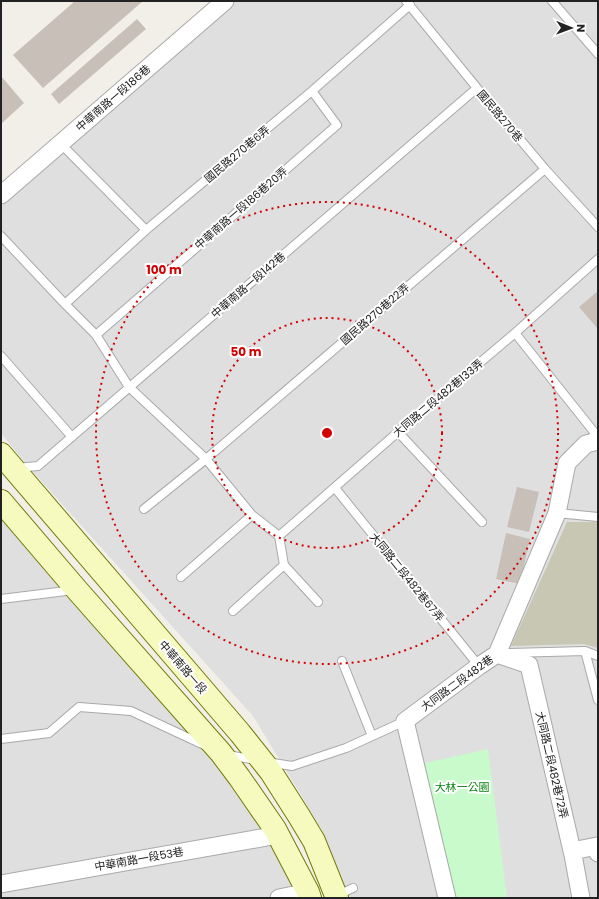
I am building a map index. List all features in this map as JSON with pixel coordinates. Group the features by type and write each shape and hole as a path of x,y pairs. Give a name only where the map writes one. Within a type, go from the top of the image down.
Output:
{"street":[{"name":"中華南路一段186巷","path":"1,195 225,1"},
{"name":"大同路二段482巷","path":"405,721 497,654 557,513 567,463 586,444 598,441"},
{"name":"中華南路一段","path":"5,464 235,727 271,772 314,841 342,894"},
{"path":"1,501 77,590 212,742 239,777 278,835 309,895 279,898"},
{"name":"大同路二段482巷72弄","path":"497,654 529,665 572,851 581,898"},
{"path":"405,721 447,898"},
{"name":"中華南路一段53巷","path":"1,884 278,835"},
{"path":"572,851 598,848"}],"lane":[{"path":"552,1 598,54"},
{"name":"國民路270巷","path":"408,3 545,169 598,227"},
{"name":"國民路270巷6弄","path":"65,304 146,230 312,91 408,3"},
{"name":"中華南路一段142巷","path":"5,464 38,466 477,88"},
{"name":"中華南路一段186巷20弄","path":"96,335 337,124 312,91"},
{"path":"61,144 146,230"},
{"name":"國民路270巷22弄","path":"144,509 206,459 545,169"},
{"path":"1,236 96,335 129,387 206,459 252,515 279,536 284,565 318,602"},
{"name":"大同路二段482巷133弄","path":"279,536 598,259"},
{"path":"514,333 598,437"},
{"path":"1,356 72,437"},
{"path":"398,432 482,522"},
{"name":"大同路二段482巷67弄","path":"335,488 479,666"},
{"path":"557,513 598,517"},
{"path":"181,577 252,515"},
{"path":"233,611 284,565"},
{"path":"1,599 77,590"},
{"path":"497,654 585,651 598,656"},
{"path":"585,651 598,700"},
{"path":"342,661 372,736"},
{"path":"1,739 49,733 79,707 131,711 221,753 292,766 346,748 405,721"}],"shaded area":[{"path":"233,1 598,1 598,898 350,898 322,830 253,716 24,462 1,433 1,206"},
{"path":"1,508 216,757 305,898 1,898"},
{"path":"567,522 597,522 598,524 598,648 584,644 511,646"}],"green space":[{"name":"大林一公園","path":"488,749 507,898 456,898 425,763"}],"building":[{"path":"75,1 143,1 43,88 13,55"},
{"path":"137,19 146,29 59,104 51,94"},
{"path":"1,76 24,103 1,124"},
{"path":"598,291 598,329 579,307"},
{"path":"517,487 539,492 529,532 507,527"},
{"path":"506,533 530,539 520,584 496,579"}]}
